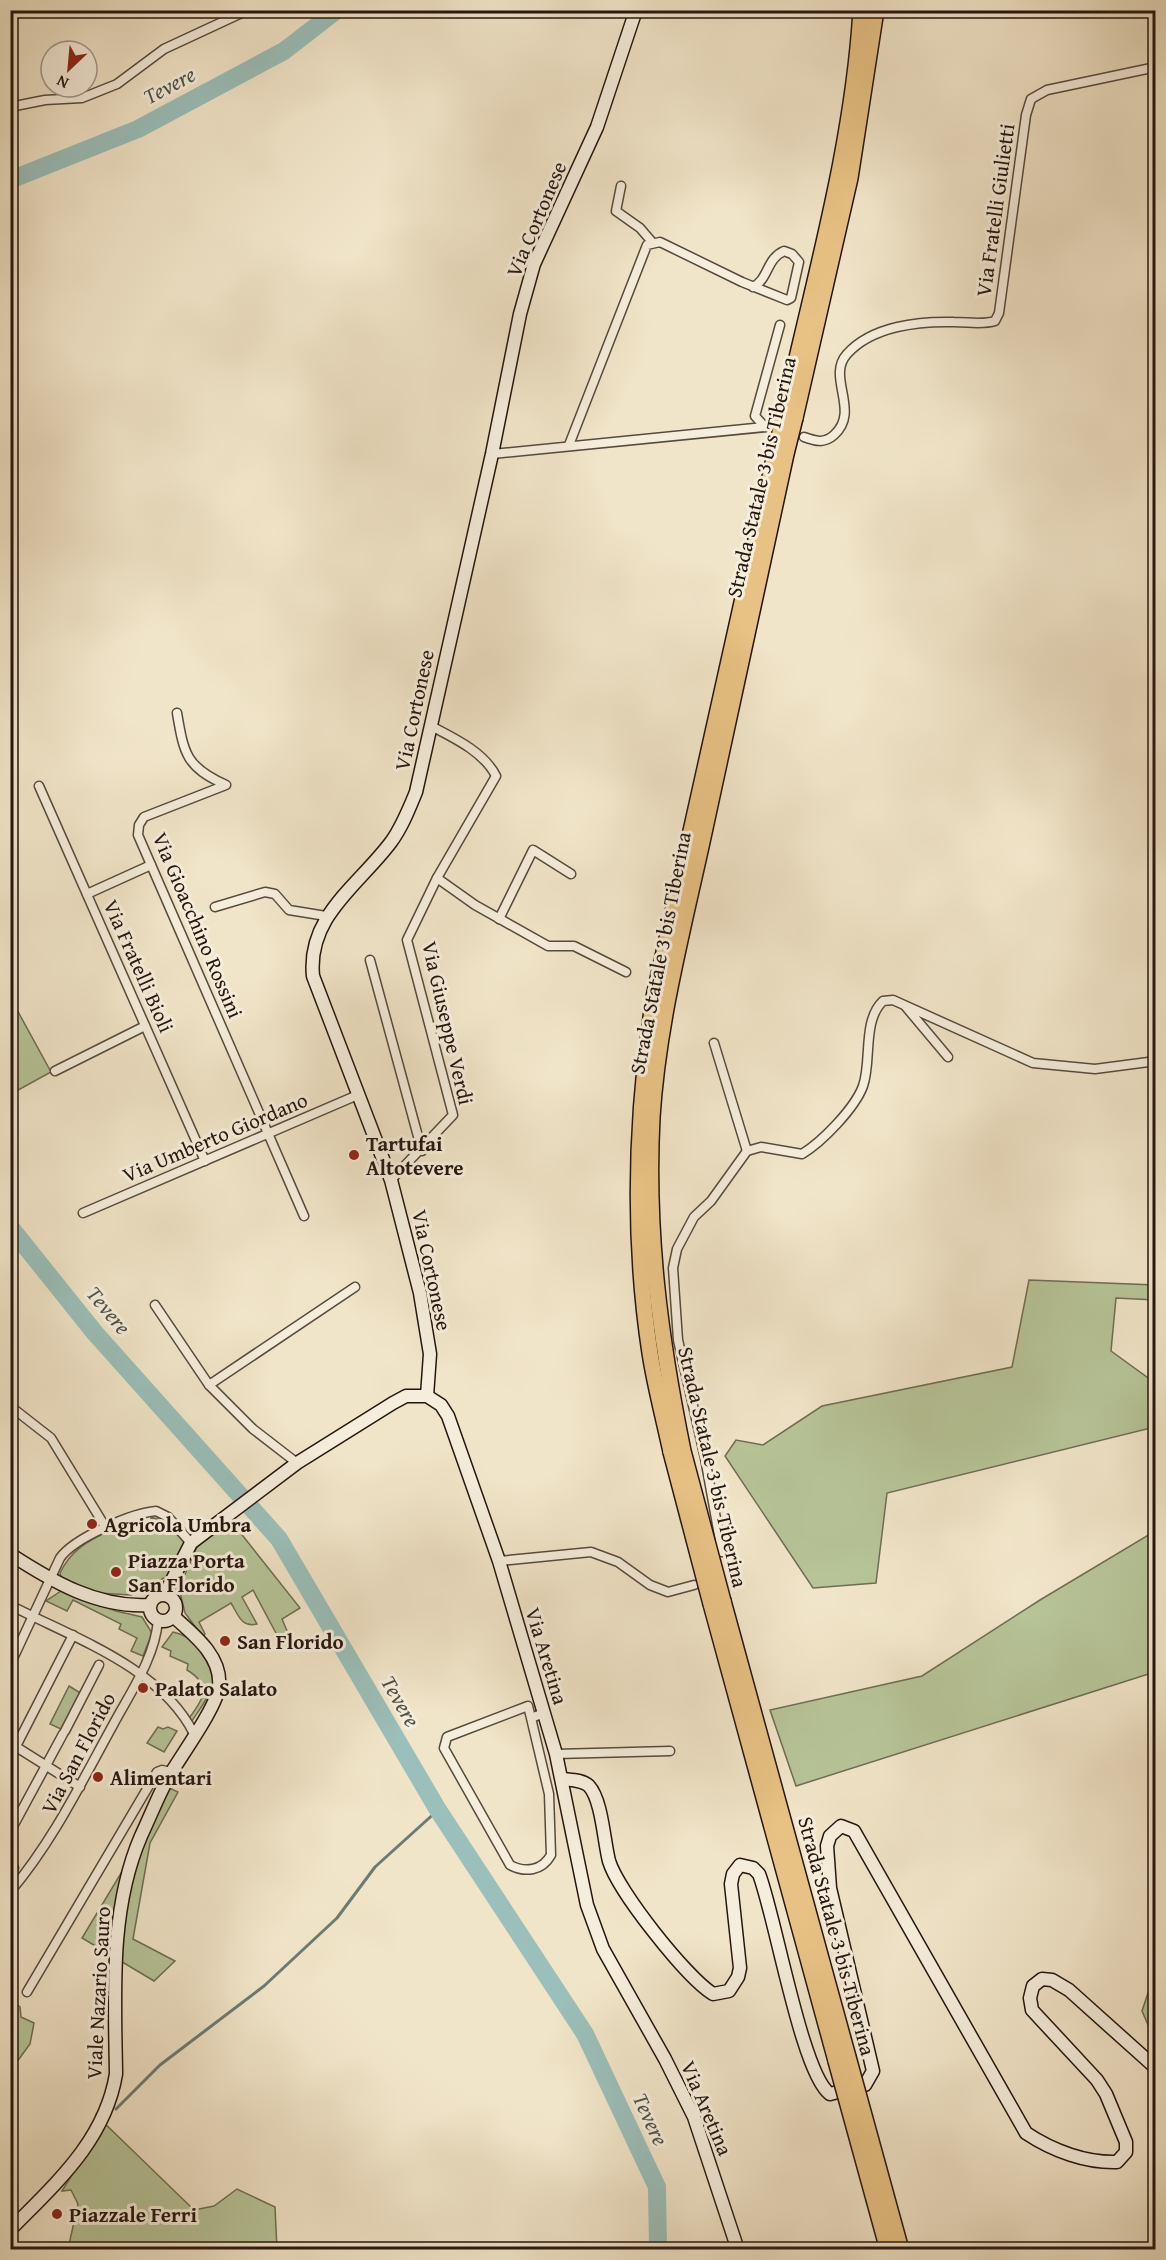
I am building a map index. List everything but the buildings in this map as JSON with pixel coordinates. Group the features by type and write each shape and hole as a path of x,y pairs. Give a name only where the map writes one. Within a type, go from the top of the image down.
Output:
{"highway":[{"name":"Strada Statale 3 bis Tiberina","path":"861,10 852,88 838,174 668,998 658,1058 652,1117 651,1171 656,1300 677,1451 842,2059 888,2250"},
{"name":"Strada Statale 3 bis Tiberina","path":"789,416 850,178 876,10"},
{"name":"Strada Statale 3 bis Tiberina","path":"842,2059 901,2250"}],"street":[{"path":"10,107 45,100 82,98 117,84 164,49 248,10"},
{"name":"Via Cortonese","path":"427,1396 428,1344 420,1293 391,1180 313,976 313,947 326,916 391,841 404,820 416,792 492,454 520,314 534,264 597,127 617,74 636,10"},
{"name":"Via Fratelli Giulietti","path":"804,437 817,442 829,439 842,428 846,416 840,370 845,356 858,344 886,330 926,323 985,324 996,321 999,313 1026,115 1031,99 1047,90 1155,67"},
{"path":"621,186 616,211 640,228 652,242"},
{"path":"569,445 646,246 652,242 660,242 753,287 787,300 791,298 799,261 792,254 784,251 775,255 759,284 753,287"},
{"path":"492,454 765,427 755,416 780,325"},
{"name":"Via Gioacchino Rossini","path":"177,713 186,756 206,776 226,785 144,818 139,825 138,835 304,1216"},
{"name":"Via Giuseppe Verdi","path":"391,1180 422,1151 453,1115 407,940 436,878 496,776 491,765 468,747 431,726"},
{"name":"Via Fratelli Bioli","path":"39,786 205,1161"},
{"path":"499,919 533,850 571,874"},
{"path":"87,894 151,865"},
{"path":"436,878 499,919 548,946 574,946 626,972"},
{"path":"215,907 265,892 274,894 289,910 326,916"},
{"path":"370,960 422,1151"},
{"path":"722,1552 705,1458 678,1340 673,1268 676,1249 694,1217 718,1192 747,1151 761,1147 802,1154 827,1134 864,1085 870,1038 878,1006 883,1001 893,1000 1033,1063 1095,1069 1155,1061"},
{"path":"903,1005 948,1057"},
{"path":"55,1071 145,1026"},
{"path":"714,1042 747,1151"},
{"name":"Via Umberto Giordano","path":"83,1213 360,1094"},
{"path":"209,1385 355,1287"},
{"path":"155,1305 209,1385 253,1429 297,1463"},
{"path":"149,1605 157,1596 165,1594 191,1543 204,1532 297,1463 406,1396 427,1396"},
{"name":"Via Aretina","path":"427,1396 441,1405 448,1416 499,1561 563,1779 587,1905 603,1949 665,2059 694,2117 738,2250"},
{"path":"10,1406 51,1438 106,1528"},
{"path":"10,1665 66,1550 106,1528 156,1511 168,1517 191,1543"},
{"path":"499,1561 591,1552 618,1562 650,1585 668,1592 694,1585"},
{"path":"10,1554 86,1596 111,1603 149,1605"},
{"path":"149,1605 151,1614 158,1620 166,1621 173,1616 175,1603 165,1594"},
{"path":"10,1605 73,1635 140,1675 165,1693 194,1734"},
{"name":"Viale Nazario Sauro","path":"10,2230 95,2136 112,2094 116,2074 115,2006 122,1897 141,1836 171,1772 212,1704 219,1687 211,1655 200,1640 173,1616"},
{"name":"Via San Florido","path":"10,1892 17,1871 53,1837 140,1675 157,1635 158,1620"},
{"path":"10,1758 13,1745 73,1635"},
{"path":"10,1832 105,1653"},
{"path":"528,1706 531,1718 549,1794 551,1855 547,1863 529,1871 519,1870 510,1865 444,1748 444,1742 447,1737 528,1706"},
{"path":"531,1718 544,1713"},
{"path":"13,1745 80,1787"},
{"path":"556,1754 670,1751"},
{"path":"27,1992 157,1772 162,1770 171,1772"},
{"path":"563,1779 589,1786 595,1797 610,1863 622,1891 694,1978 713,1994 729,1991 738,1977 740,1968 731,1884 733,1874 740,1865 753,1868 759,1874 806,2048 820,2083 830,2094 865,2085 873,2071 830,1888 827,1846 830,1836 841,1826 854,1832 1026,2133 1038,2141 1096,2162 1117,2162 1126,2152 1126,2142 1106,2094 1032,2010 1030,1998 1033,1986 1042,1979 1052,1980 1069,1990 1155,2068"}],"green space":[{"path":"10,997 51,1072 11,1094 10,1094"},
{"path":"1029,1280 1155,1285 1155,1300 1116,1298 1111,1351 1155,1383 1155,1427 887,1493 876,1583 813,1588 725,1456 736,1440 763,1445 822,1406 1012,1367"},
{"path":"151,1517 164,1521 186,1544 168,1576 131,1595 98,1593 62,1581 60,1573 65,1564 82,1546 114,1528 117,1533 151,1520"},
{"path":"223,1527 239,1531 300,1608 282,1619 293,1645 285,1650 253,1590 242,1597 257,1624 244,1622 231,1603 199,1622 205,1634 203,1637 185,1613 179,1588 197,1547"},
{"path":"1155,1531 1155,1672 796,1786 770,1710 922,1676 1040,1600"},
{"path":"61,1591 116,1611 142,1617 152,1633 143,1656 131,1651 137,1638 119,1629 121,1624 73,1600 67,1611 46,1601"},
{"path":"173,1632 189,1639 203,1651 214,1676 204,1704 192,1721 189,1718 199,1705 203,1687 200,1681 187,1670 188,1664 170,1656 171,1651 162,1647"},
{"path":"69,1686 82,1694 63,1730 50,1724"},
{"path":"158,1727 163,1729 168,1727 177,1731 164,1752 147,1743"},
{"path":"167,1787 178,1792 150,1843 133,1939 175,1961 154,1981 82,1938 132,1855"},
{"path":"1151,1984 1155,1988 1155,2041 1142,2011"},
{"path":"11,1996 14,1997 12,2001 20,2007 21,2017 34,2023 30,2044 11,2070"},
{"path":"96,2115 194,2210 214,2206 237,2189 275,2207 277,2249 68,2249 78,2204 71,2190 62,2191 95,2137"}],"waterway":[{"name":"Tevere","path":"10,180 138,129 284,51 337,10"},
{"name":"Tevere","path":"10,1227 95,1333 279,1539 438,1810 585,2034 657,2187 658,2250"},
{"path":"116,2109 160,2065 264,1986 337,1918 375,1867 438,1810"}],"place":[{"name":"Tartufai Altotevere","path":"354,1155"},
{"name":"Agricola Umbra","path":"92,1524"},
{"name":"Piazza Porta San Florido","path":"116,1572"},
{"name":"San Florido","path":"225,1641"},
{"name":"Palato Salato","path":"143,1688"},
{"name":"Alimentari","path":"98,1777"},
{"name":"Piazzale Ferri","path":"57,2214"}]}
